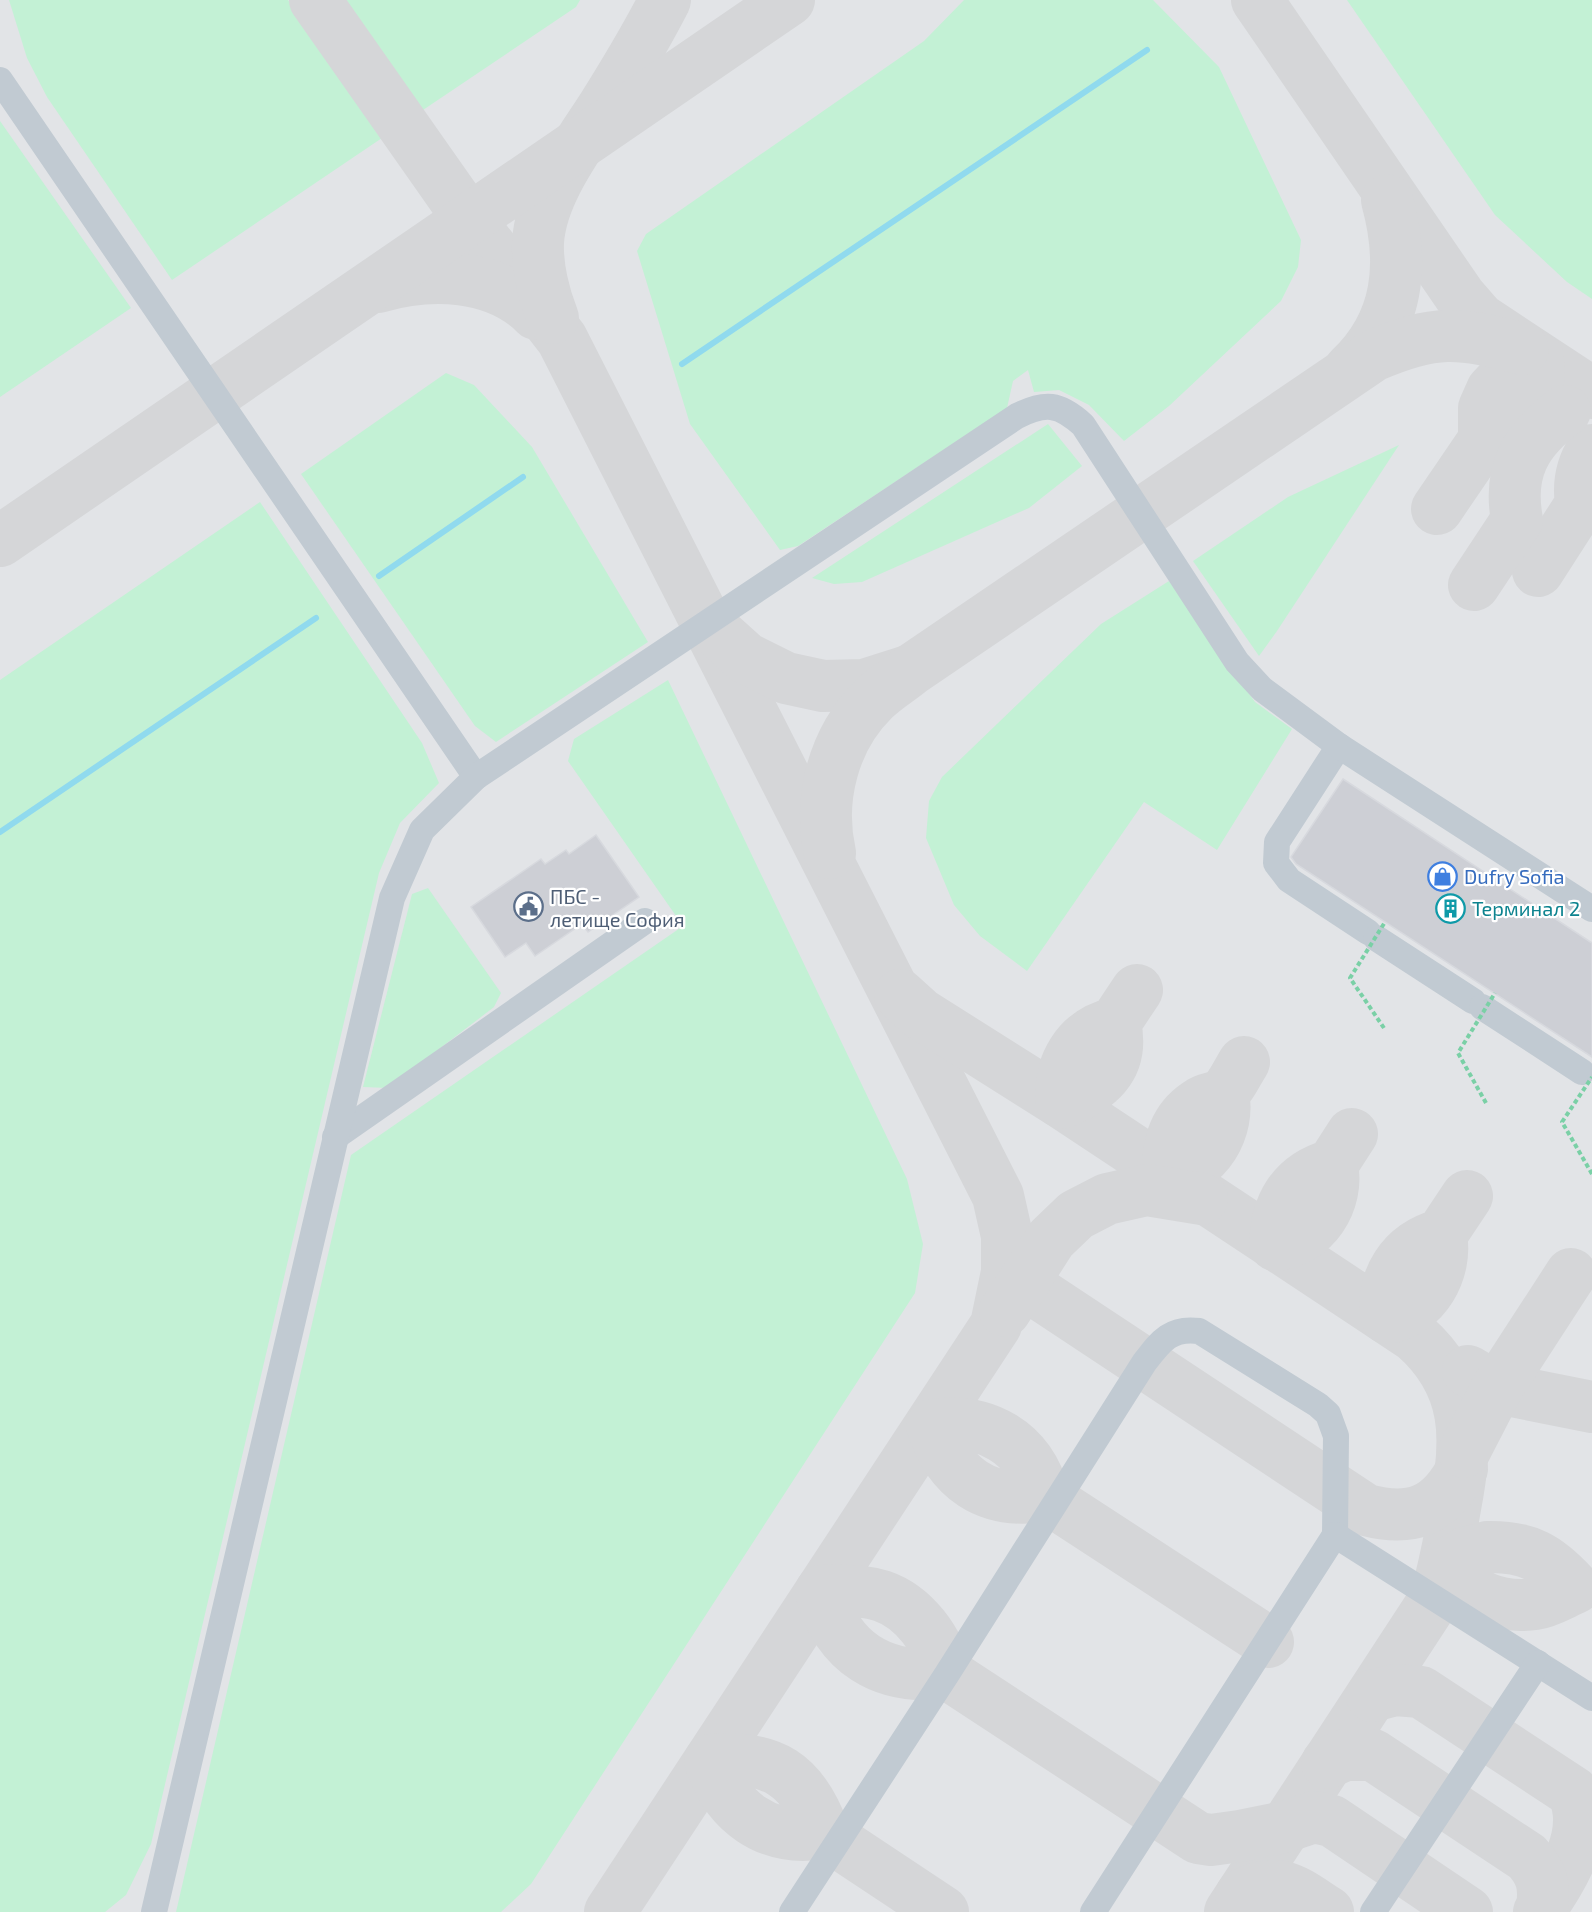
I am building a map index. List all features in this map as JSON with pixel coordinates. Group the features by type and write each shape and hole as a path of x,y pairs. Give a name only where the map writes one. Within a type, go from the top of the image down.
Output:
{"lane":[{"path":"0,80 476,777"},
{"path":"154,1912 392,898 422,830 476,777 1017,416 1034,408 1053,406 1070,413 1083,425 1237,662 1262,689 1339,747 1592,909"},
{"path":"1339,747 1277,842 1276,863 1288,880 1376,931 1483,1000 1589,1077"},
{"path":"335,1137 645,921"},
{"path":"792,1912 960,1654 1144,1363 1161,1340 1173,1332 1186,1329 1198,1331 1318,1405 1328,1414 1336,1436 1335,1535 1093,1912"},
{"path":"1335,1535 1592,1698"},
{"path":"1374,1912 1538,1663"},
{"path":"1565,1680 1592,1676"}],"path":[{"path":"1376,931 1350,978 1384,1029"},
{"path":"1483,1000 1458,1053 1486,1103"},
{"path":"1589,1077 1562,1122 1592,1174"}],"shaded area":[{"path":"0,0 1592,0 1592,1912 0,1912"}],"green space":[{"path":"9,0 288,0 382,138 172,280 47,97 27,58"},
{"path":"343,0 580,0 576,7 420,112"},
{"path":"964,0 1153,0 1219,67 1301,240 1298,267 1281,301 1169,406 1124,441 1089,405 1059,390 1034,392 1028,370 1013,381 1007,408 798,546 780,550 690,424 637,251 646,234 924,41"},
{"path":"1347,0 1592,0 1592,299 1567,282 1495,215"},
{"path":"0,121 131,308 0,397"},
{"path":"446,373 474,385 532,447 648,642 496,742 475,726 301,474"},
{"path":"1048,424 1082,466 1029,508 862,582 834,584 812,578"},
{"path":"1399,445 1259,656 1193,561 1288,497"},
{"path":"260,502 422,743 439,783 400,823 379,873 151,1844 126,1895 105,1912 0,1912 0,680"},
{"path":"1169,581 1255,702 1292,729 1217,850 1144,802 1027,971 980,936 954,905 926,838 929,801 942,777 1101,624"},
{"path":"668,680 907,1179 923,1244 915,1293 531,1884 501,1912 176,1912 351,1155 683,926 568,761 574,739"},
{"path":"428,888 501,993 494,1007 388,1088 363,1087 412,894"}],"building":[{"name":"Терминал 2","path":"1343,779 1592,943 1592,1057 1296,864 1291,857"},
{"path":"596,835 639,897 588,932 582,924 535,956 526,943 505,957 471,907 541,859 545,864 566,850 569,854"}],"waterway":[{"path":"682,364 1147,50"},
{"path":"379,576 523,477"},
{"path":"0,832 316,618"}],"taxiway":[{"path":"315,0 468,218 562,339 998,1196 1007,1236 1007,1272 996,1325 610,1912"},
{"path":"553,318 542,281 538,252 541,224 546,206 562,171 627,68 665,0"},
{"path":"0,541 789,0"},
{"path":"1257,0 1460,296 1480,319 1592,393"},
{"path":"1350,369 1367,351 1379,331 1394,290 1395,246 1387,200"},
{"path":"378,287 398,282 440,278 482,283 520,300 536,314"},
{"path":"830,853 826,812 832,771 839,751 860,715 878,695 911,670 1373,356 1414,341 1447,336 1481,339 1523,349"},
{"path":"1437,509 1484,440 1484,408 1492,390 1507,374 1538,358 1537,387 1528,410 1510,428 1484,440"},
{"path":"1474,585 1517,520 1515,486 1523,458 1539,433 1565,411"},
{"path":"1538,571 1581,504 1581,476 1592,450"},
{"path":"716,631 746,658 786,678 823,686 864,685 908,671"},
{"path":"1115,1023 1117,1038 1113,1064 1098,1083 1062,1103 1063,1076 1073,1052 1090,1034 1115,1023 1137,990"},
{"path":"900,995 921,1014 1062,1103 1414,1336 1446,1374 1455,1394 1463,1437 1462,1459 1451,1530 1436,1597 1230,1912"},
{"path":"1223,1093 1225,1107 1223,1120 1213,1146 1194,1165 1182,1172 1168,1175 1169,1153 1178,1124 1192,1108 1223,1093 1232,1083 1244,1062"},
{"path":"1332,1165 1332,1193 1321,1218 1301,1236 1275,1245 1279,1218 1289,1194 1306,1177 1332,1165 1352,1134"},
{"path":"1005,1311 1051,1239 1076,1215 1107,1199 1147,1190 1202,1199"},
{"path":"1441,1235 1441,1262 1431,1288 1412,1308 1387,1318 1387,1290 1397,1266 1405,1255 1416,1247 1441,1235 1467,1196"},
{"path":"1464,1452 1497,1388 1571,1274"},
{"path":"1023,1283 1366,1510 1397,1515 1423,1510 1444,1495 1462,1469"},
{"path":"1468,1371 1497,1388 1592,1407"},
{"path":"1044,1496 1028,1461 1003,1437 970,1425 932,1425 939,1444 949,1460 973,1484 1004,1496 1023,1498 1044,1496 1268,1642"},
{"path":"1487,1547 1514,1549 1536,1556 1556,1569 1575,1588 1535,1604 1509,1604 1484,1598 1462,1584 1445,1565 1465,1553 1487,1547"},
{"path":"946,1673 943,1661 931,1637 905,1608 875,1594 821,1591 828,1613 838,1631 866,1658 883,1667 902,1672 946,1673 1198,1838 1211,1840 1240,1836 1284,1827 1314,1817 1332,1821 1467,1912"},
{"path":"1372,1696 1395,1690 1421,1692 1573,1792 1578,1807 1577,1838 1565,1869 1539,1912"},
{"path":"1327,1763 1345,1755 1373,1755 1527,1857 1541,1880 1542,1908"},
{"path":"824,1833 806,1796 782,1772 768,1765 751,1761 710,1760 727,1795 738,1809 752,1820 785,1833 804,1835 824,1833 943,1912"},
{"path":"1241,1895 1266,1886 1277,1886 1296,1892 1328,1912"}],"place":[{"name":"Dufry Sofia","path":"1443,876"},
{"name":"ПБС - летище София","path":"529,907"},
{"name":"Терминал 2","path":"1451,908"}]}
